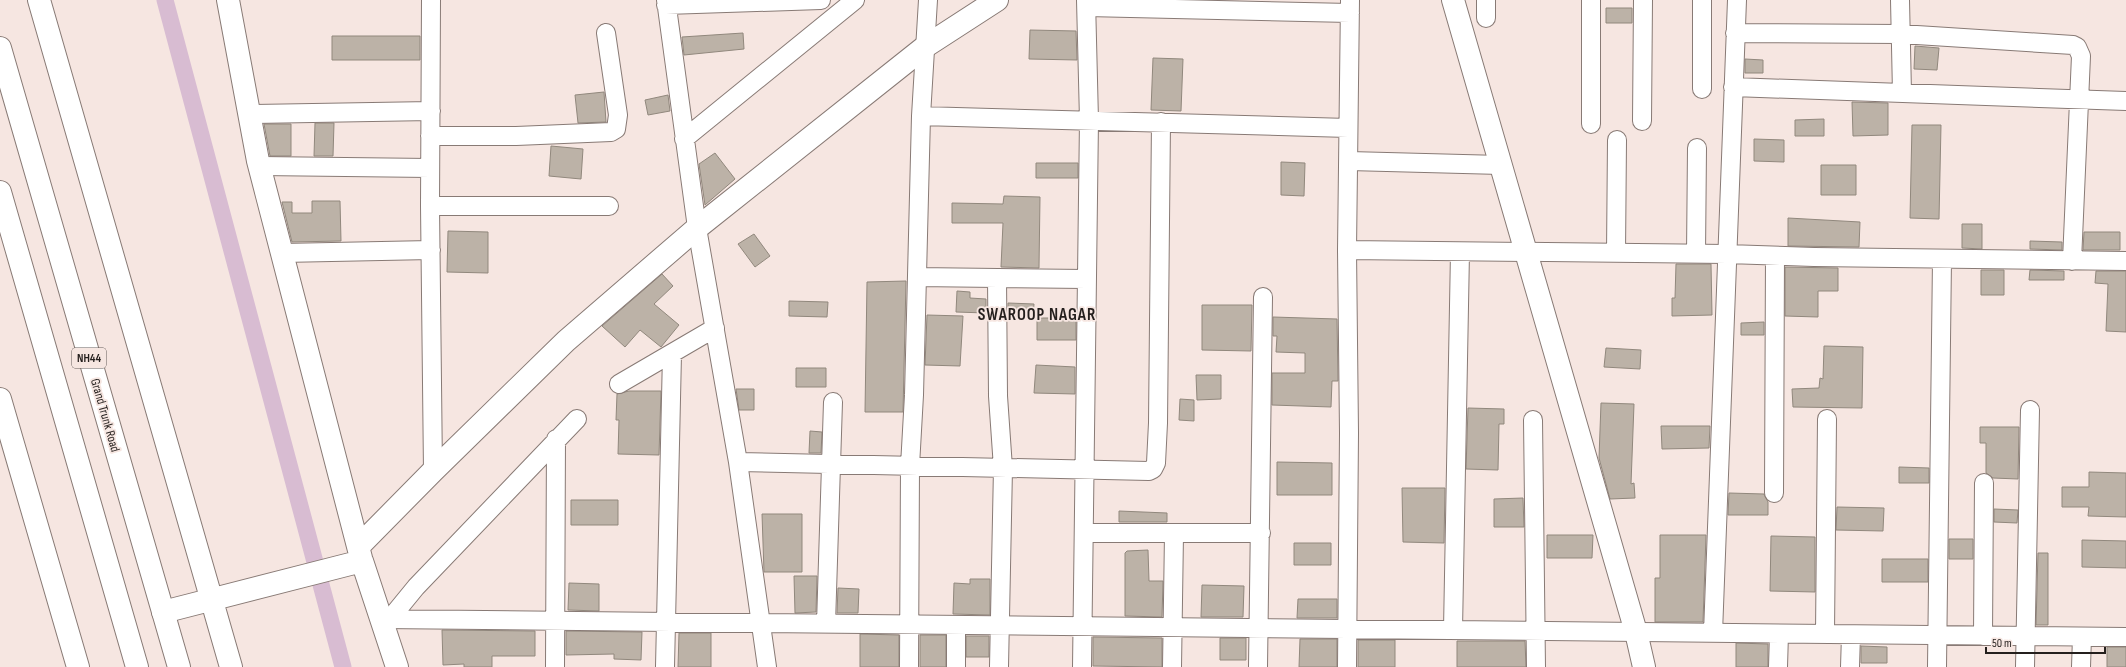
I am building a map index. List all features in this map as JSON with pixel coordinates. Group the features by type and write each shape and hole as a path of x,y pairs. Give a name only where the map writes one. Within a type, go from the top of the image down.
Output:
{"main road":[{"path":"39,0 231,667"},
{"path":"228,0 260,166 282,253 360,554 385,619 397,667"},
{"path":"163,612 341,567 360,554 433,470 566,341 697,228 926,46 997,0"},
{"path":"1453,0 1636,632 1644,667"},
{"name":"Grand Trunk Road","path":"0,48 179,667"},
{"path":"0,192 137,667"},
{"path":"0,399 78,667"}],"street":[{"path":"431,0 430,206 433,470"},
{"path":"767,667 738,462 697,228 666,2 820,0"},
{"path":"684,139 856,0"},
{"path":"909,667 908,625 910,466 917,277 920,116 928,0"},
{"path":"1486,0 1486,18"},
{"path":"1591,0 1591,124"},
{"path":"1642,121 1643,0"},
{"path":"1702,0 1702,88"},
{"path":"1712,633 1737,0"},
{"path":"1900,0 1902,93"},
{"path":"1082,667 1086,470 1086,279 1089,120 1086,3 1350,7 1348,128 1349,433 1347,667"},
{"path":"430,136 516,136 611,132 616,129 618,115 606,33"},
{"path":"1735,33 1901,34 2073,45 2080,51 2081,56 2072,261"},
{"path":"1733,87 2126,101"},
{"path":"249,114 431,111"},
{"path":"920,116 1348,128"},
{"path":"738,462 1149,471 1156,467 1158,423 1161,122"},
{"path":"1616,253 1617,140"},
{"path":"1696,254 1697,148"},
{"path":"1349,161 1501,165"},
{"path":"260,166 430,168"},
{"path":"430,206 609,206"},
{"path":"282,253 431,250"},
{"path":"1348,250 1727,254 2126,262"},
{"path":"1453,630 1460,252"},
{"path":"1774,493 1775,256"},
{"path":"1937,667 1942,259"},
{"path":"917,277 1086,279"},
{"path":"997,278 998,396 1004,468 998,667"},
{"path":"1258,667 1263,297"},
{"path":"619,384 715,328"},
{"path":"665,667 672,354"},
{"path":"826,624 833,402"},
{"path":"2025,667 2030,410"},
{"path":"385,619 577,419"},
{"path":"1825,634 1827,419"},
{"path":"1533,420 1536,667"},
{"path":"555,667 556,440"},
{"path":"1983,636 1984,483"},
{"path":"1085,533 1261,533"},
{"path":"1172,667 1174,534"},
{"path":"385,619 2126,637"},
{"path":"956,625 956,667"},
{"path":"1778,667 1779,634"},
{"path":"1850,667 1851,634"},
{"path":"2081,667 2082,637"}],"building":[{"path":"1606,8 1632,8 1632,23 1606,23"},
{"path":"1030,30 1076,31 1077,60 1029,59"},
{"path":"743,33 744,49 684,55 682,37"},
{"path":"332,36 420,36 420,60 332,60"},
{"path":"1915,46 1939,48 1937,70 1914,69"},
{"path":"1153,58 1183,59 1181,111 1151,110"},
{"path":"1745,59 1763,60 1763,73 1745,73"},
{"path":"604,92 606,122 578,123 575,95"},
{"path":"668,95 670,111 648,115 645,100"},
{"path":"1852,102 1888,103 1888,135 1853,136"},
{"path":"1824,119 1824,136 1795,136 1795,120"},
{"path":"315,123 334,123 333,156 314,156"},
{"path":"264,124 291,124 291,156 270,156"},
{"path":"1912,125 1941,125 1939,219 1910,218"},
{"path":"1754,139 1784,140 1784,162 1754,161"},
{"path":"551,146 583,149 581,179 549,176"},
{"path":"715,153 735,179 705,205 699,164"},
{"path":"1281,162 1305,163 1304,196 1281,195"},
{"path":"1036,163 1078,163 1078,178 1036,178"},
{"path":"1821,165 1856,165 1856,195 1821,195"},
{"path":"1004,196 1040,197 1039,268 1001,267 1003,223 952,223 952,203 1003,204"},
{"path":"312,201 340,201 341,241 292,242 282,202 292,202 292,213 312,213"},
{"path":"1788,218 1860,222 1859,247 1788,246"},
{"path":"1962,224 1982,224 1982,249 1962,248"},
{"path":"448,231 488,232 488,273 447,272"},
{"path":"2084,232 2120,232 2120,250 2083,250"},
{"path":"754,234 770,256 755,267 738,244"},
{"path":"2030,241 2062,242 2062,250 2030,249"},
{"path":"1676,264 1711,264 1712,315 1672,316 1672,298 1675,298"},
{"path":"1785,267 1838,268 1838,291 1818,291 1818,317 1785,316"},
{"path":"1981,270 2004,270 2004,295 1981,295"},
{"path":"2030,270 2064,271 2064,280 2029,280"},
{"path":"2096,271 2126,271 2126,332 2106,331 2108,284 2095,283"},
{"path":"662,274 673,286 654,304 679,325 661,347 640,330 625,347 602,326"},
{"path":"906,281 903,412 865,412 867,282"},
{"path":"957,291 970,292 970,298 986,299 986,313 956,312"},
{"path":"789,301 828,302 827,317 789,316"},
{"path":"1008,303 1034,304 1033,317 1008,316"},
{"path":"1202,305 1252,305 1251,351 1202,350"},
{"path":"927,315 963,316 960,366 925,365"},
{"path":"1273,317 1337,319 1338,381 1332,381 1331,407 1272,405 1272,373 1305,373 1305,353 1276,352 1277,336 1273,336"},
{"path":"1037,318 1076,318 1076,340 1037,340"},
{"path":"1764,322 1764,335 1741,335 1741,323"},
{"path":"1824,346 1863,347 1862,408 1793,407 1792,389 1819,388 1820,378 1823,379"},
{"path":"1606,348 1641,350 1640,369 1604,367"},
{"path":"1036,365 1075,367 1075,394 1034,393"},
{"path":"796,368 826,368 826,387 796,387"},
{"path":"1196,375 1221,375 1221,399 1197,400"},
{"path":"736,389 754,389 754,410 739,410"},
{"path":"629,391 661,391 659,455 618,454 619,420 616,420 617,394"},
{"path":"1180,399 1194,400 1194,421 1179,420"},
{"path":"1601,403 1634,404 1631,484 1634,483 1635,498 1610,499 1599,458"},
{"path":"1468,408 1504,409 1504,424 1499,424 1498,470 1466,469"},
{"path":"1661,426 1710,426 1709,448 1662,449"},
{"path":"1980,427 2019,427 2018,479 1993,478 1986,473 1986,443 1980,443"},
{"path":"810,431 822,432 821,453 809,453"},
{"path":"1277,462 1332,463 1332,495 1277,495"},
{"path":"1899,467 1929,468 1929,483 1899,483"},
{"path":"2089,472 2126,473 2126,517 2088,516 2089,507 2062,507 2062,487 2089,487"},
{"path":"1402,488 1445,488 1444,543 1403,542"},
{"path":"1729,493 1764,494 1768,502 1768,515 1728,515"},
{"path":"1523,498 1524,527 1494,527 1494,499"},
{"path":"571,500 618,500 618,525 571,525"},
{"path":"1837,507 1884,508 1883,531 1836,530"},
{"path":"1994,509 2018,510 2017,523 1994,522"},
{"path":"1119,511 1167,513 1167,522 1119,522"},
{"path":"762,514 802,514 802,572 764,572"},
{"path":"1547,535 1593,535 1592,558 1547,558"},
{"path":"1660,535 1706,535 1703,622 1655,622 1655,578 1660,578"},
{"path":"1771,536 1815,537 1815,592 1770,591"},
{"path":"1949,539 1973,539 1973,559 1949,559"},
{"path":"2082,540 2126,541 2126,568 2082,567"},
{"path":"1294,543 1331,543 1331,565 1294,565"},
{"path":"1148,550 1149,581 1163,581 1162,617 1125,616 1125,553 1127,551"},
{"path":"2038,553 2048,553 2048,625 2036,625"},
{"path":"1882,559 1928,559 1928,582 1882,582"},
{"path":"794,576 817,576 816,612 795,613"},
{"path":"970,579 990,579 990,615 953,614 954,583 970,584"},
{"path":"569,583 599,584 599,611 568,610"},
{"path":"1202,585 1244,586 1243,617 1201,617"},
{"path":"838,588 859,589 858,613 837,613"},
{"path":"1298,599 1337,599 1337,618 1297,618"},
{"path":"442,630 535,631 535,656 492,656 492,667 464,667 464,664 443,665"},
{"path":"566,631 642,632 641,660 614,659 614,654 566,655"},
{"path":"679,633 711,633 711,667 678,667"},
{"path":"860,634 899,635 899,667 860,667"},
{"path":"920,635 946,635 946,667 920,667"},
{"path":"966,636 989,636 989,657 966,657"},
{"path":"1093,637 1162,638 1162,667 1093,666"},
{"path":"1220,638 1246,638 1246,660 1220,660"},
{"path":"1300,639 1337,639 1337,667 1299,667"},
{"path":"1358,640 1395,640 1395,667 1358,667"},
{"path":"1457,641 1525,641 1526,667 1457,667"},
{"path":"1736,643 1768,644 1768,667 1736,667"},
{"path":"1861,646 1887,647 1887,663 1861,663"},
{"path":"2107,647 2126,647 2126,667 2107,667"}],"waterway":[{"path":"165,0 343,667"}],"district":[{"name":"SWAROOP NAGAR","path":"1037,314"}]}
